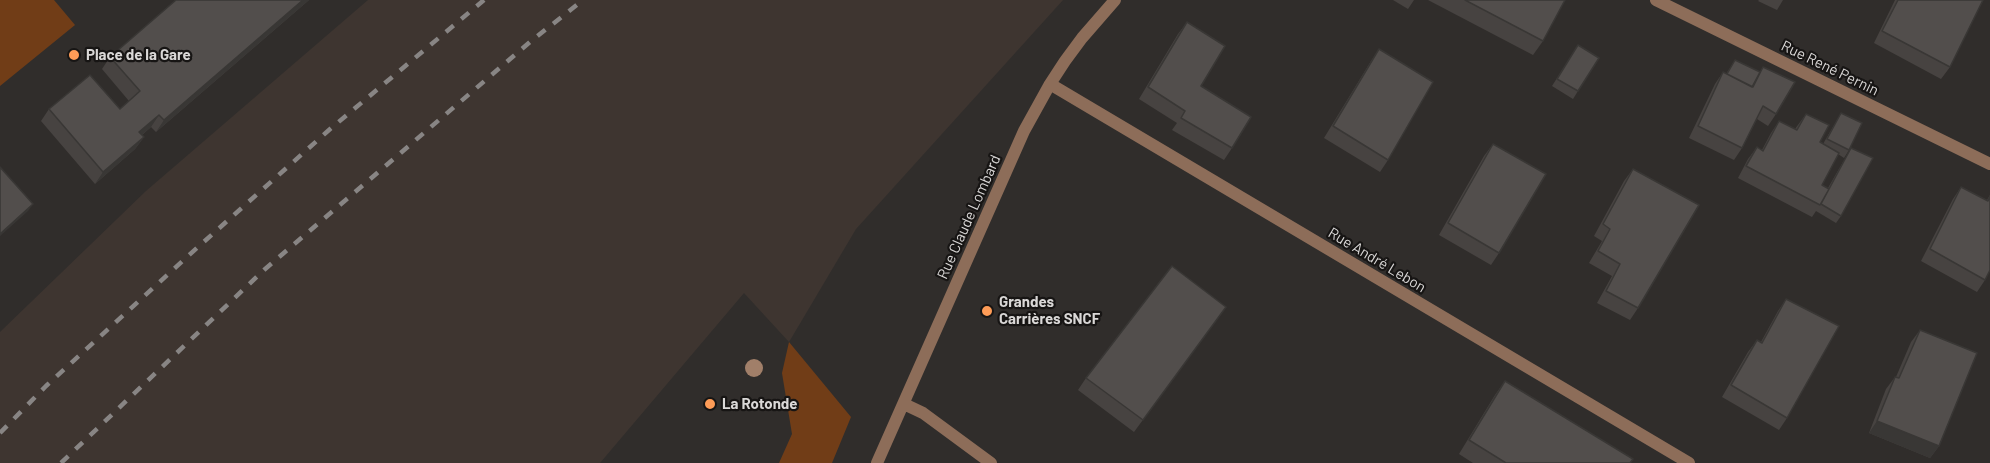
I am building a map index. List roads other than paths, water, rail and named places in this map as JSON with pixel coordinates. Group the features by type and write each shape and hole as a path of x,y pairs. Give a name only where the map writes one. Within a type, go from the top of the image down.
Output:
{"street":[{"name":"Rue Claude Lombard","path":"877,463 1024,131 1050,84 1082,38 1115,0"},
{"name":"Rue René Pernin","path":"1656,0 1990,164"},
{"name":"Rue André Lebon","path":"1050,84 1689,463"},
{"path":"904,404 929,417 991,463"}],"railway":[{"path":"0,433 46,386 188,256 329,130 484,0"},
{"path":"61,463 264,270 530,42 583,0"}],"place":[{"name":"Place de la Gare","path":"74,55"},
{"name":"Grandes Carrières SNCF","path":"987,311"},
{"name":"La Rotonde","path":"710,404"}]}
